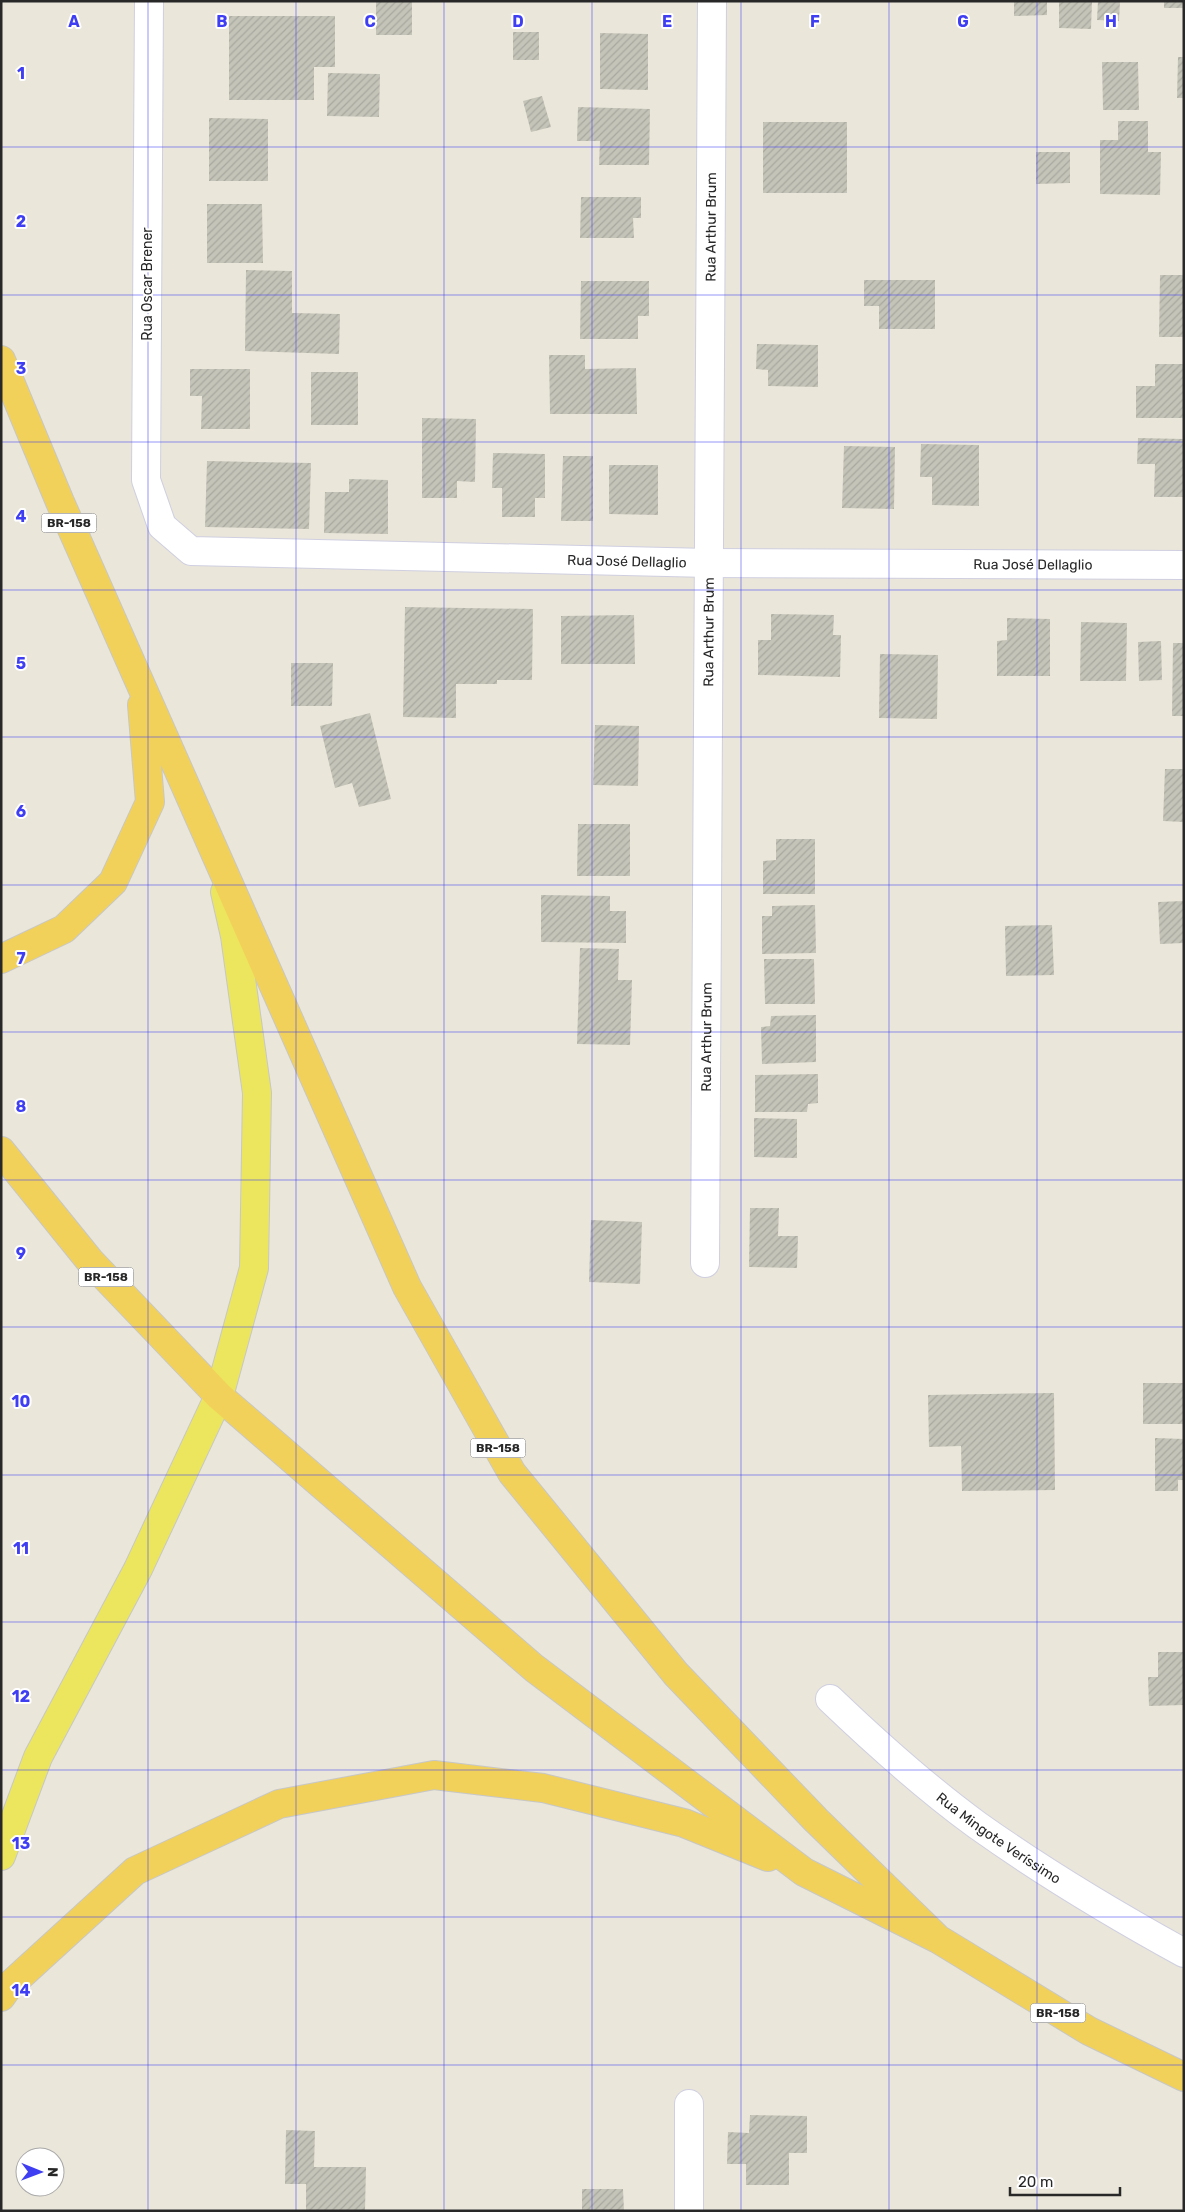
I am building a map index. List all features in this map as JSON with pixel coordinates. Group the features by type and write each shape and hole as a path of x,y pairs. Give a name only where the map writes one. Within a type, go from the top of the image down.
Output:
{"highway":[{"name":"BR-158","path":"1,360 60,502 407,1287 512,1473 676,1674 816,1820 938,1939"},
{"path":"1,959 64,929 113,882 150,802 141,684"},
{"name":"BR-158","path":"1,1151 90,1261 220,1396 534,1668 804,1872 938,1939 1089,2031 1184,2076"},
{"path":"1,1997 8,1987 135,1871 279,1804 434,1775 543,1788 684,1823 804,1872"}],"main road":[{"path":"1,1856 38,1757 138,1569 220,1396 254,1268 256,1093 235,936 216,852"}],"street":[{"name":"Rua Oscar Brener","path":"149,1 146,480 162,526 191,551"},
{"name":"Rua Arthur Brum","path":"705,1263 712,1"},
{"name":"Rua José Dellaglio","path":"191,551 709,564 1184,565"},
{"name":"Rua Mingote Veríssimo","path":"830,1699 924,1784 977,1824 1109,1912 1184,1953"},
{"path":"689,2104 689,2211"}],"building":[{"path":"376,1 412,1 412,35 376,35"},
{"path":"1014,1 1047,1 1047,15 1014,16"},
{"path":"1059,1 1092,1 1091,29 1059,28"},
{"path":"1098,1 1120,1 1119,21 1097,20"},
{"path":"1164,1 1184,1 1184,8 1164,8"},
{"path":"229,16 335,16 335,67 314,67 314,100 229,100"},
{"path":"513,32 539,32 539,60 513,60"},
{"path":"600,33 648,34 648,90 600,89"},
{"path":"1178,57 1184,57 1184,98 1177,98"},
{"path":"1102,62 1138,62 1139,110 1103,110"},
{"path":"328,73 380,74 379,117 327,116"},
{"path":"542,96 551,127 531,132 523,101"},
{"path":"578,107 650,109 649,165 599,165 600,141 577,141"},
{"path":"209,118 268,119 268,181 209,181"},
{"path":"1118,121 1148,121 1148,152 1161,152 1160,195 1100,194 1100,140 1118,140"},
{"path":"763,122 847,122 847,193 763,193"},
{"path":"1036,152 1070,152 1070,183 1036,184"},
{"path":"581,197 641,197 641,218 633,218 634,238 580,238"},
{"path":"207,204 262,204 263,263 207,263"},
{"path":"246,270 292,271 292,313 340,314 339,354 245,351"},
{"path":"1160,275 1184,275 1184,337 1159,337"},
{"path":"864,280 935,280 935,329 879,329 879,306 864,306"},
{"path":"581,281 649,281 649,316 638,316 638,339 580,339"},
{"path":"757,344 818,345 818,387 768,386 768,370 756,369"},
{"path":"549,355 585,355 585,369 636,368 637,414 550,414"},
{"path":"1155,364 1184,364 1184,418 1136,418 1136,386 1155,386"},
{"path":"190,369 250,369 250,429 201,429 202,396 190,396"},
{"path":"311,372 358,372 358,425 311,425"},
{"path":"422,418 476,419 475,482 457,481 457,498 422,498"},
{"path":"1138,438 1184,439 1184,497 1154,497 1155,464 1137,464"},
{"path":"921,444 979,445 979,506 932,505 932,477 920,477"},
{"path":"844,446 895,447 894,509 842,508"},
{"path":"493,453 545,454 545,498 535,498 535,517 502,517 502,488 492,488"},
{"path":"563,456 593,456 593,521 561,521"},
{"path":"207,461 311,463 309,529 205,527"},
{"path":"609,465 658,465 658,515 609,514"},
{"path":"349,479 388,480 388,534 324,533 325,492 349,492"},
{"path":"405,607 533,609 532,680 497,680 497,684 456,684 456,718 403,717"},
{"path":"771,614 834,615 833,635 841,635 840,677 758,675 758,640 771,640"},
{"path":"634,615 635,664 561,664 561,616"},
{"path":"1007,618 1050,619 1050,676 997,676 997,641 1007,640"},
{"path":"1081,622 1127,623 1126,681 1080,681"},
{"path":"1161,641 1162,680 1139,681 1138,642"},
{"path":"1173,643 1184,643 1184,716 1172,716"},
{"path":"880,654 938,655 937,719 879,718"},
{"path":"291,663 333,663 332,706 291,706"},
{"path":"370,713 391,799 359,807 352,783 335,788 320,726"},
{"path":"595,725 639,726 638,786 593,785"},
{"path":"1165,769 1184,769 1184,822 1163,821"},
{"path":"578,824 630,824 630,876 577,876"},
{"path":"776,839 815,839 815,894 763,894 763,861 776,860"},
{"path":"541,895 610,896 610,911 626,911 626,943 541,942"},
{"path":"1184,901 1184,943 1160,944 1158,902"},
{"path":"815,905 816,953 762,954 762,916 772,916 772,906"},
{"path":"1052,925 1054,975 1006,976 1005,926"},
{"path":"580,948 619,949 618,980 632,980 630,1045 577,1044"},
{"path":"764,959 814,959 815,1004 765,1004"},
{"path":"816,1015 816,1062 762,1064 761,1027 770,1026 771,1016"},
{"path":"818,1074 818,1103 808,1104 807,1112 755,1112 755,1075"},
{"path":"754,1118 797,1119 797,1158 754,1157"},
{"path":"750,1208 779,1208 778,1236 798,1236 797,1268 749,1267"},
{"path":"591,1220 642,1222 640,1284 589,1282"},
{"path":"1143,1383 1184,1383 1184,1424 1143,1424"},
{"path":"1054,1393 1055,1490 962,1491 961,1446 929,1447 928,1395"},
{"path":"1155,1438 1184,1439 1184,1480 1178,1480 1178,1491 1155,1491"},
{"path":"1158,1652 1184,1652 1184,1705 1149,1706 1148,1677 1158,1677"},
{"path":"750,2115 807,2116 807,2153 789,2153 789,2185 746,2185 746,2164 727,2164 728,2132 749,2133"},
{"path":"286,2130 315,2131 314,2167 366,2167 365,2211 306,2211 306,2184 285,2184"},
{"path":"582,2189 623,2189 624,2211 582,2211"}]}
